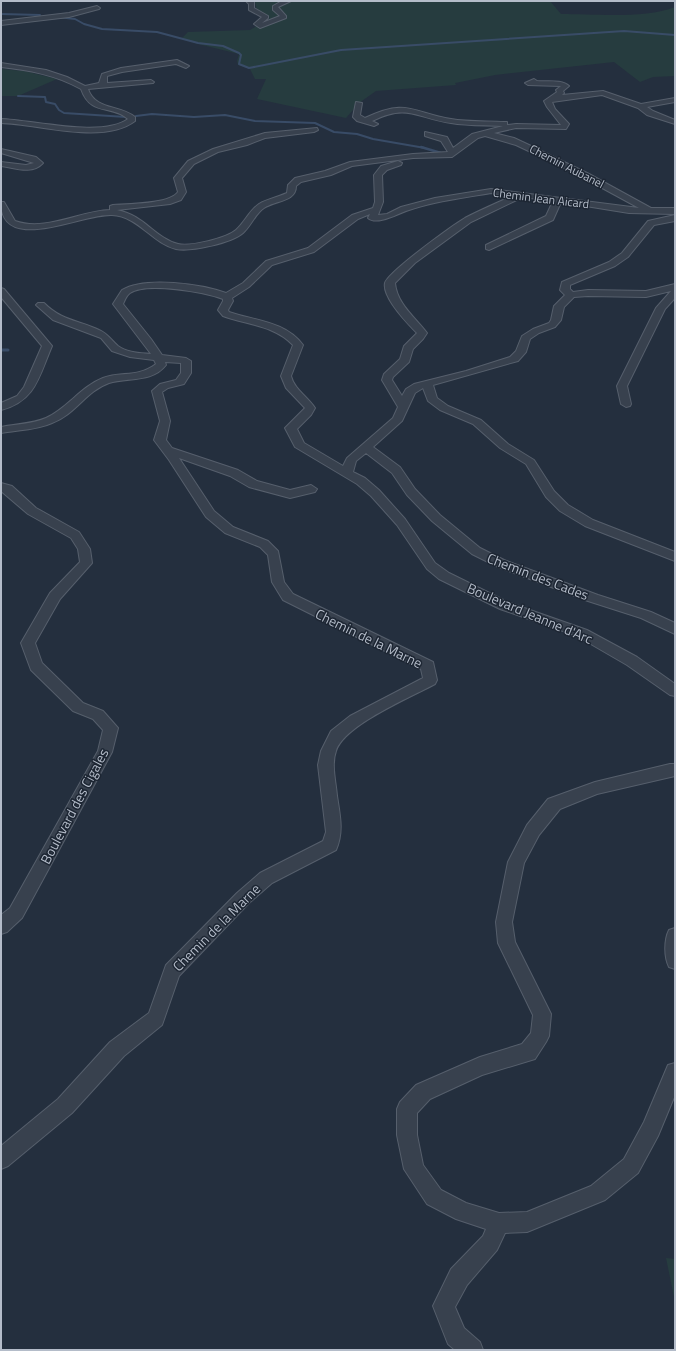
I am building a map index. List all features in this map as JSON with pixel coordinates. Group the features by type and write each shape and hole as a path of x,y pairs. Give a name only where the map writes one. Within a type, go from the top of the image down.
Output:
{"street":[{"path":"249,1 252,3 251,9 266,18 257,24 260,26 284,17 275,7 288,1"},
{"path":"1,23 69,15 97,8"},
{"path":"101,85 104,82 104,75 121,70 177,62 186,66"},
{"path":"1,65 47,71 70,79 84,88 85,93 93,104 107,110 129,115 132,119 130,122 115,129 107,130 1,120"},
{"path":"365,121 384,112 399,109 410,110 451,121 516,126 559,127 565,125 563,120 548,105 548,101 561,93 559,90 566,86 562,84 528,83 534,81"},
{"path":"84,88 101,85 140,84 151,82"},
{"path":"552,98 603,93 641,106 650,113 675,122"},
{"path":"641,106 675,100"},
{"path":"358,103 356,115 374,125"},
{"path":"102,212 123,213 132,216 157,237 171,244 186,247 236,234 260,207 290,195 292,192 292,186 298,180 328,173 350,164 413,156 443,156 452,153 469,139 480,134 516,126"},
{"path":"1,204 12,223 23,227 46,224 102,212 110,208 167,202 178,198 182,192 178,178 182,172 201,155 213,149 245,142 259,137 314,130"},
{"path":"428,134 444,139 452,153"},
{"name":"Chemin Aubanel","path":"480,134 505,137 523,144 569,165 650,210"},
{"path":"1,151 33,159 39,163 28,167 1,164"},
{"path":"1,430 49,420 66,410 87,390 107,380 149,374 161,365 146,337 118,304 122,295 129,290 169,286 190,288 227,297 246,285 269,263 311,250 356,218 377,209 379,202 378,175 380,171 413,156"},
{"name":"Chemin Jean Aicard","path":"377,209 372,218 389,216 404,209 424,203 483,192 502,192 629,210 675,212"},
{"path":"404,406 388,383 388,376 406,360 406,352 422,335 422,333 406,316 391,293 390,283 393,278 412,261 468,220 523,194"},
{"path":"489,247 550,218 558,199"},
{"path":"571,295 565,290 566,284 612,264 625,255 651,223 675,218"},
{"path":"347,473 351,460 398,419 410,391 427,383 470,373 514,359 521,352 526,338 536,331 552,325 556,320 559,306 571,295 588,293 646,294 675,287"},
{"path":"1,291 47,346 29,388 21,398 1,407"},
{"path":"626,404 622,386 661,308 675,292"},
{"name":"Boulevard Jeanne d'Arc","path":"227,297 228,301 223,310 226,314 281,329 298,344 297,353 288,370 286,378 289,385 310,408 307,413 291,428 299,445 347,473 376,493 401,522 431,566 444,576 505,606 582,633 632,661 675,691"},
{"path":"41,305 50,315 61,321 105,337 116,349 158,358"},
{"name":"Chemin de la Marne","path":"1,1159 65,1106 118,1050 156,1019 172,971 243,898 266,878 290,867 330,845 334,832 326,765 328,750 336,735 354,720 430,680 428,666 288,597 278,582 274,554 264,544 229,530 210,514 174,458 160,440 165,422 157,397 157,391 164,386 180,382 186,372 186,361 158,358"},
{"path":"427,383 432,400 444,408 477,422 504,446 530,462 550,494 564,508 589,523 675,557"},
{"name":"Chemin des Cades","path":"366,447 396,470 411,492 431,513 476,551 500,563 593,598 646,615 675,629"},
{"path":"167,450 234,473 252,484 290,494 311,489"},
{"name":"Boulevard des Cigales","path":"1,487 8,489 32,511 75,535 84,549 86,563 55,596 28,643 36,666 78,707 98,715 111,728 105,752 16,913 1,926"},
{"path":"675,770 595,788 554,804 534,830 516,862 504,922 507,943 542,1014 540,1036 528,1052 480,1066 423,1092 407,1109 407,1135 414,1169 434,1197 463,1212 499,1223 527,1222 598,1193 631,1166 651,1128 675,1072"},
{"path":"675,936 675,961"},
{"path":"472,1350 456,1336 444,1306 459,1277 490,1243 499,1223"}],"green space":[{"path":"550,1 561,14 604,15 649,13 675,7 675,76 653,77 640,82 614,62 495,75 455,83 456,85 376,91 359,103 346,118 257,99 266,79 255,79 250,69 238,65 237,61 239,54 198,44 182,38 188,32 250,30 270,18 257,11 255,2"},
{"path":"1,69 24,71 57,79 18,96 1,96"},
{"path":"666,1258 675,1259 675,1302"}],"waterway":[{"path":"1,14 40,15"},
{"path":"58,17 75,19 84,24 102,29 157,32 198,43 223,46 239,53 241,55 239,64 249,68 341,50 624,31 675,35"},
{"path":"18,96 45,97 46,102 55,104 59,110 64,113 126,117"},
{"path":"136,116 152,114 194,117 225,115 255,121 315,123 334,132 357,134 373,139 423,148"},
{"path":"423,148 441,153"},
{"path":"1,350 8,350"}]}
